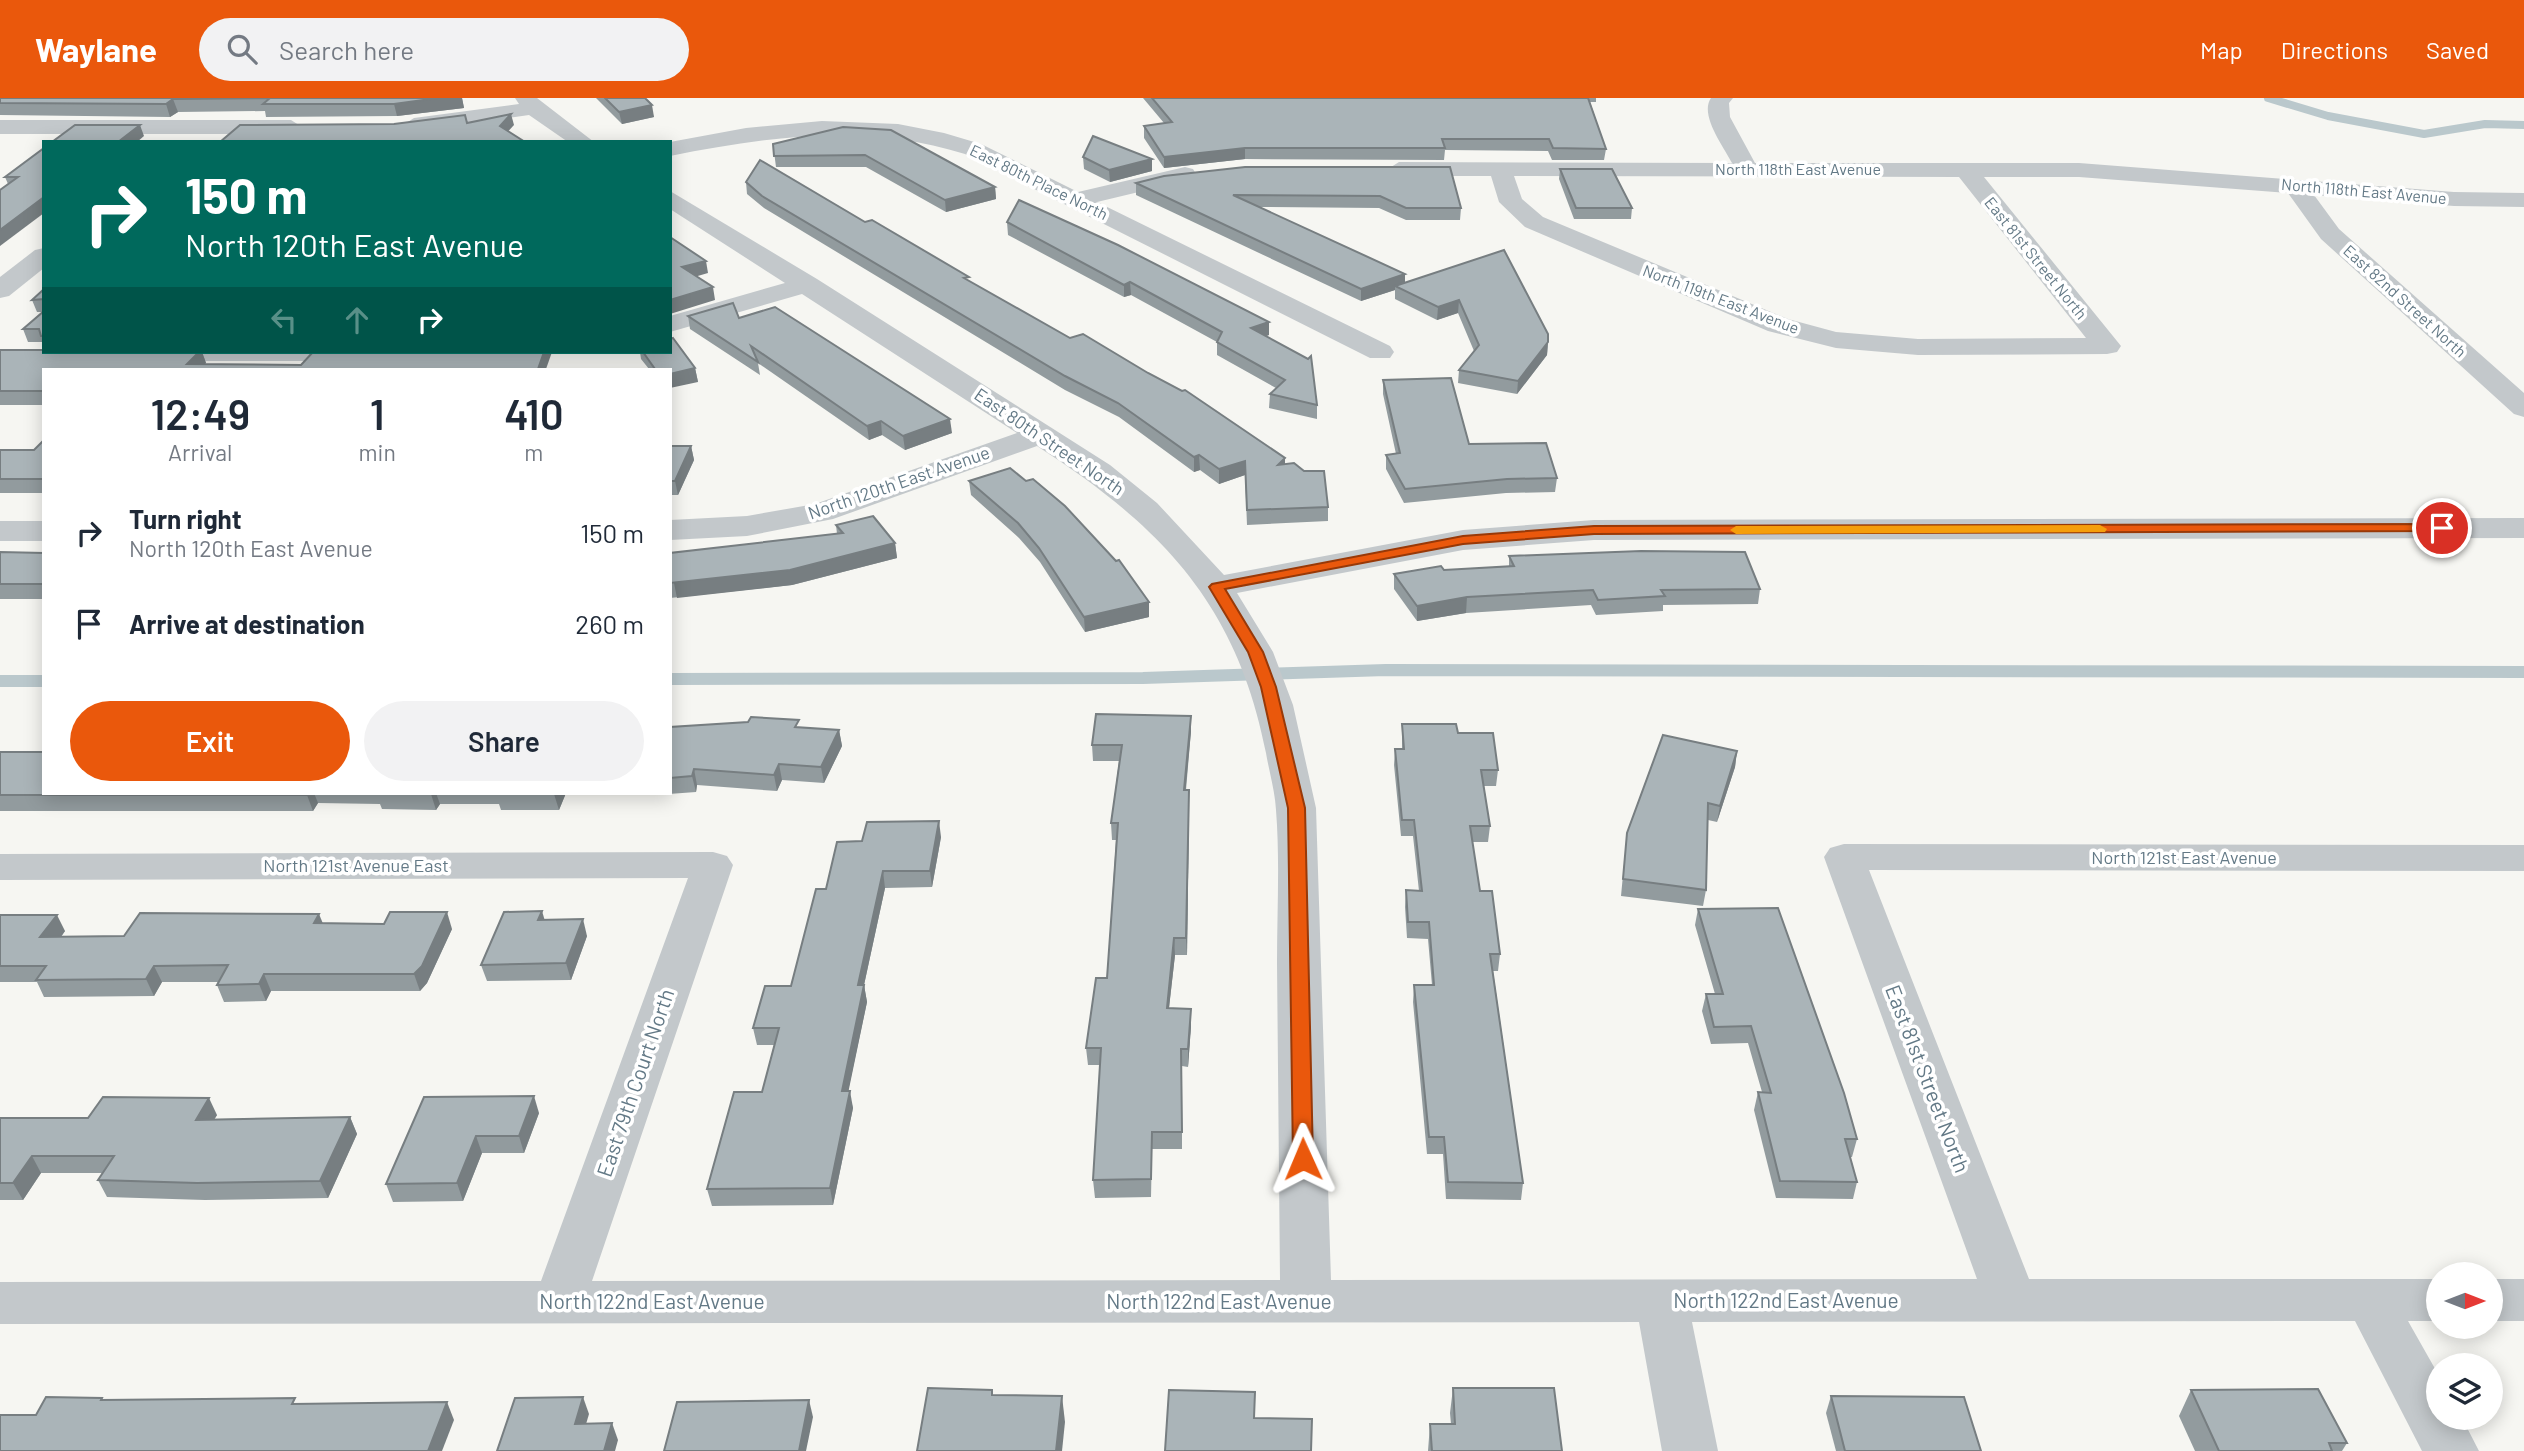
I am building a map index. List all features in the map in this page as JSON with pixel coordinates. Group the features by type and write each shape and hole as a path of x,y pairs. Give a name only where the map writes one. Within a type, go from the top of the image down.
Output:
{"street":[{"path":"1722,98 1718,103 1719,117 1746,168"},
{"path":"397,126 530,103 580,140"},
{"path":"0,127 310,127"},
{"path":"187,140 203,127"},
{"name":"East 80th Place North","path":"672,149 787,129 892,128 938,136 973,149 1380,352"},
{"name":"North 118th East Avenue","path":"1381,169 1746,168 2115,172 2443,198 2524,200"},
{"name":"North 119th East Avenue","path":"1500,169 1511,202 1534,222 1778,325 1836,340 1889,346 2107,346"},
{"name":"East 81st Street North","path":"1966,170 2107,346"},
{"path":"1075,200 1164,178 1204,172"},
{"name":"East 82nd Street North","path":"2295,186 2330,234 2524,408"},
{"name":"East 80th Street North","path":"672,199 1099,472 1146,510 1184,548 1216,587 1255,652 1275,705 1296,808 1306,1302"},
{"path":"0,290 42,257"},
{"path":"672,323 808,284"},
{"name":"North 120th East Avenue","path":"672,530 747,526 822,512 1042,434"},
{"path":"1216,587 1463,540 1594,530 2524,528"},
{"path":"0,531 42,531"},
{"name":"East 81st Street North","path":"1844,857 2011,1301"},
{"name":"North 121st East Avenue","path":"1844,857 2524,858"},
{"name":"North 121st Avenue East","path":"0,867 713,865"},
{"name":"East 79th Court North","path":"559,1302 713,865"},
{"path":"2370,1300 2451,1451"},
{"name":"North 122nd East Avenue","path":"0,1303 2426,1300"},
{"path":"2503,1300 2524,1300"},
{"path":"1662,1302 1690,1451"}],"building":[{"path":"0,98 270,98 173,99 166,104 0,103"},
{"path":"270,98 438,98 394,104 263,104"},
{"path":"605,98 645,98 652,105 619,112"},
{"path":"1152,98 1588,98 1606,149 1553,148 1549,139 1442,139 1445,148 1245,148 1164,157 1144,126 1172,122"},
{"path":"511,114 500,126 522,140 222,140 240,125 394,124 465,115 467,123"},
{"path":"75,125 140,125 121,140 55,140"},
{"path":"843,127 891,130 995,187 945,200 865,155 774,156 773,144"},
{"path":"1093,136 1152,159 1109,170 1083,157"},
{"path":"42,149 42,198 0,230 0,190 18,177 5,177"},
{"path":"760,160 865,222 872,220 969,277 964,278 1070,338 1083,334 1148,373 1182,391 1185,390 1285,458 1278,465 1294,463 1304,471 1324,471 1328,507 1247,510 1245,461 1219,469 1199,455 1194,457 1118,403 1065,376 762,196 746,182"},
{"path":"1245,167 1450,167 1461,208 1406,208 1380,196 1233,195 1405,274 1361,289 1136,183 1164,176"},
{"path":"1560,169 1612,169 1632,208 1576,208"},
{"path":"1019,200 1118,245 1269,322 1251,328 1308,359 1311,356 1317,405 1270,394 1285,380 1217,342 1222,332 1130,282 1124,285 1007,222"},
{"path":"672,238 706,261 682,267 713,287 672,299"},
{"path":"1504,250 1548,334 1548,342 1518,381 1459,370 1479,345 1459,300 1438,307 1395,286"},
{"path":"42,291 42,299 32,300"},
{"path":"733,303 739,318 775,307 950,419 903,436 881,421 867,426 751,346 758,362 688,316"},
{"path":"42,313 42,336 39,329 23,329"},
{"path":"672,338 695,368 672,374 672,368 654,368 644,354 672,354"},
{"path":"0,350 42,350 42,354 197,354 187,364 301,365 311,354 543,354 538,368 42,368 42,391 0,391"},
{"path":"1451,378 1469,444 1546,443 1557,478 1507,479 1405,489 1386,455 1400,453 1383,380"},
{"path":"42,442 42,479 0,479 0,450 34,450"},
{"path":"672,446 691,446 675,481 672,481"},
{"path":"1010,468 1026,481 1033,479 1065,506 1116,561 1119,560 1149,602 1084,617 1039,548 1018,523 969,481"},
{"path":"873,516 895,543 790,570 672,583 672,553 843,533 836,525"},
{"path":"1641,551 1745,552 1760,589 1661,590 1665,596 1598,600 1593,590 1467,597 1417,606 1394,574 1441,566 1444,570 1514,566 1509,556"},
{"path":"0,552 42,553 42,584 0,584"},
{"path":"1096,714 1191,716 1184,790 1189,790 1186,938 1174,938 1167,1008 1191,1009 1188,1049 1181,1049 1182,1132 1152,1132 1151,1179 1093,1180 1101,1048 1086,1048 1096,978 1107,978 1118,823 1111,823 1122,745 1092,745"},
{"path":"751,717 799,720 795,727 839,730 821,767 779,764 774,775 694,769 692,776 672,778 672,727 748,722"},
{"path":"1402,724 1456,724 1458,733 1493,733 1498,770 1481,770 1490,826 1470,826 1480,891 1492,891 1500,954 1490,954 1523,1183 1448,1182 1444,1137 1429,1137 1414,985 1434,985 1429,922 1408,922 1406,890 1422,891 1414,820 1402,820 1395,749 1404,749"},
{"path":"1663,735 1737,751 1720,806 1708,803 1706,890 1623,879 1627,833"},
{"path":"0,752 42,752 42,795 0,795"},
{"path":"939,821 930,871 883,871 858,985 864,985 842,1091 850,1091 830,1188 707,1189 734,1092 762,1092 779,1028 753,1028 765,986 791,986 816,889 826,889 837,842 862,841 867,822"},
{"path":"1778,908 1844,1093 1857,1139 1845,1139 1857,1182 1780,1181 1758,1092 1771,1093 1751,1026 1714,1027 1706,994 1723,994 1698,909"},
{"path":"542,911 538,920 583,919 566,963 481,965 504,912"},
{"path":"390,912 447,912 422,966 414,974 264,974 259,984 217,985 228,965 154,966 146,979 36,980 46,966 0,966 0,915 57,915 40,937 124,936 140,913 319,914 314,923 384,924"},
{"path":"534,1096 519,1136 476,1136 457,1183 386,1184 424,1097"},
{"path":"103,1097 209,1098 196,1120 350,1117 320,1181 197,1183 98,1180 114,1156 32,1156 13,1183 0,1183 0,1118 88,1118"},
{"path":"928,1388 992,1390 992,1395 1062,1396 1056,1451 917,1451"},
{"path":"1453,1388 1554,1388 1562,1451 1432,1451 1430,1424 1455,1424"},
{"path":"2318,1389 2347,1443 2329,1443 2332,1451 2219,1451 2191,1390"},
{"path":"1169,1390 1255,1392 1254,1418 1312,1419 1311,1451 1165,1451"},
{"path":"1831,1396 1964,1397 1981,1451 1845,1451"},
{"path":"46,1397 102,1398 101,1400 295,1398 292,1404 447,1402 428,1451 0,1451 0,1415 36,1415"},
{"path":"583,1397 575,1424 612,1423 604,1451 497,1451 515,1398"},
{"path":"809,1400 799,1451 664,1451 677,1402"}],"waterway":[{"path":"2268,98 2328,116 2424,134 2485,124 2524,125"},
{"path":"672,679 1143,678 1386,670 2524,672"},
{"path":"0,681 42,681"}],"slow traffic":[{"path":"1736,530 2100,529"}],"route":[{"path":"1303,1159 1296,808 1275,705 1255,652 1216,587 1463,540 1594,530 2442,528"}]}
